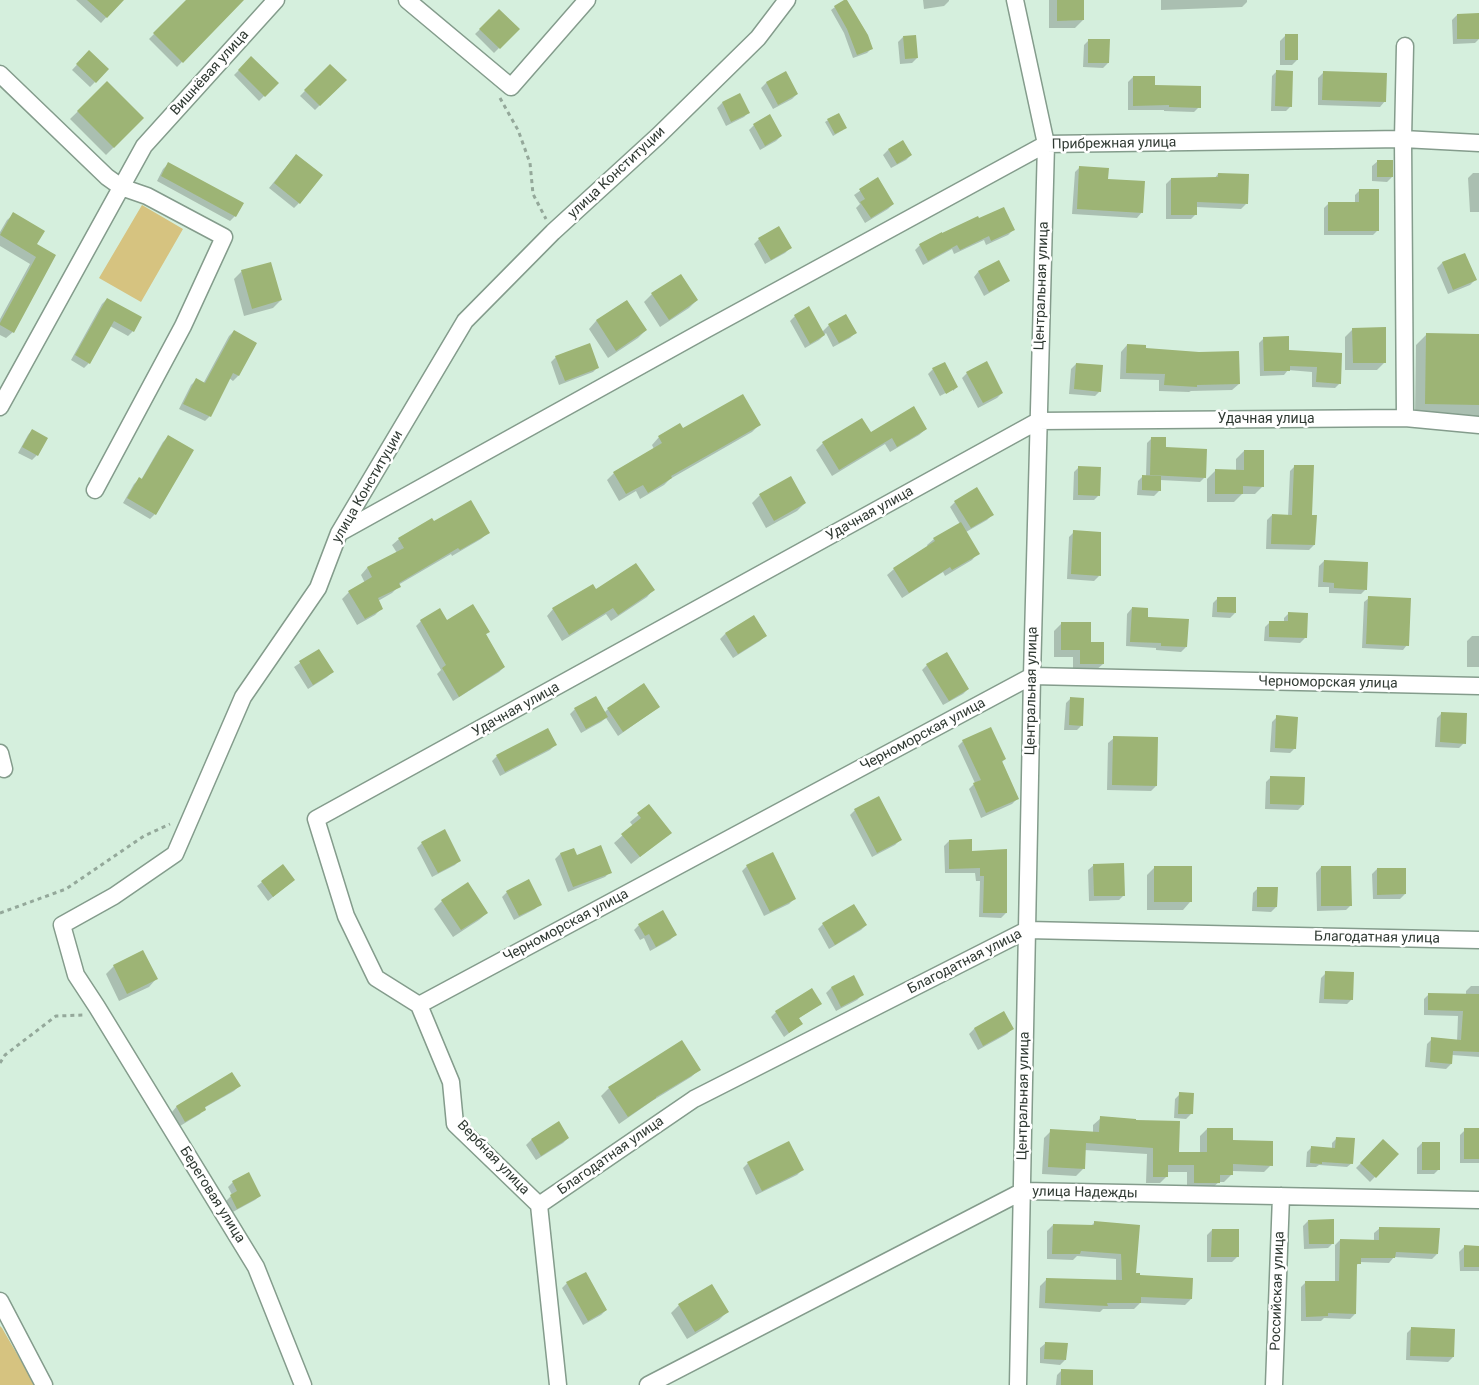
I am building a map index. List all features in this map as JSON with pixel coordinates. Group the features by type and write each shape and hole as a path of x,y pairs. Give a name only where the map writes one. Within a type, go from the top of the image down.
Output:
{"street":[{"name":"Вишнёвая улица","path":"0,408 144,146 276,0"},
{"path":"407,0 511,87 587,0"},
{"name":"улица Конституции","path":"101,1014 76,976 62,925 114,896 175,854 243,697 318,588 339,532 465,321 553,232 658,136 752,45 787,0"},
{"name":"Центральная улица","path":"1016,0 1046,144 1032,676 1018,1385"},
{"path":"1405,46 1403,139 1405,418"},
{"path":"0,74 107,176 121,187 146,196 224,237 183,326 95,490"},
{"name":"Прибрежная улица","path":"339,532 1046,144 1403,139 1479,143"},
{"name":"Удачная улица","path":"419,1004 376,978 346,916 316,819 1038,421 1405,418 1479,425"},
{"name":"Черноморская улица","path":"419,1004 1032,676 1479,686"},
{"path":"0,753 4,769"},
{"name":"Благодатная улица","path":"539,1205 694,1099 1027,930 1479,940"},
{"name":"Вербная улица","path":"419,1004 451,1082 455,1124 539,1205 558,1385"},
{"name":"Береговая улица","path":"101,1014 256,1267 303,1385"},
{"name":"улица Надежды","path":"648,1385 1023,1191 1479,1200"},
{"name":"Российская улица","path":"1274,1385 1281,1196"},
{"path":"0,1302 44,1385"}],"path":[{"path":"497,76 498,95 518,130 530,163 533,194 553,232"},
{"path":"0,913 66,889 144,836 191,815"},
{"path":"0,1063 5,1055 56,1016 101,1014"}],"shaded area":[{"path":"142,205 183,229 141,302 99,278"},
{"path":"0,1326 2,1328 35,1385 0,1385"}],"building":[{"path":"87,0 124,0 107,18"},
{"path":"186,0 244,0 183,63 153,33"},
{"path":"847,0 868,35 873,49 857,55 847,29 834,6"},
{"path":"1057,0 1084,0 1084,20 1057,21"},
{"path":"499,9 520,29 500,49 479,29"},
{"path":"1479,13 1479,39 1457,39 1457,14"},
{"path":"1285,34 1298,34 1298,60 1285,60"},
{"path":"916,35 918,58 905,59 903,36"},
{"path":"1088,39 1110,39 1109,63 1088,63"},
{"path":"89,50 109,69 96,83 76,64"},
{"path":"251,56 279,83 265,97 238,70"},
{"path":"330,64 347,80 320,106 304,90"},
{"path":"1276,70 1293,71 1292,107 1275,106"},
{"path":"786,71 798,94 778,105 766,82"},
{"path":"1323,71 1387,73 1386,102 1322,100"},
{"path":"1133,76 1155,76 1155,85 1201,86 1201,108 1169,107 1169,105 1133,106"},
{"path":"107,81 144,118 114,148 77,111"},
{"path":"740,93 750,113 731,122 722,102"},
{"path":"839,113 847,128 835,134 827,119"},
{"path":"770,114 782,136 765,146 753,124"},
{"path":"903,140 912,155 897,164 888,149"},
{"path":"296,154 323,175 300,204 274,183"},
{"path":"1377,160 1393,160 1393,177 1377,177"},
{"path":"168,162 244,203 236,217 161,176"},
{"path":"1079,166 1109,168 1108,179 1145,181 1143,213 1077,209"},
{"path":"1218,173 1249,174 1248,204 1197,202 1197,215 1171,215 1171,178 1218,177"},
{"path":"878,177 894,204 871,218 860,202 865,199 859,189"},
{"path":"1359,189 1379,189 1379,231 1328,231 1328,202 1359,202"},
{"path":"1004,207 1015,230 991,241 989,236 960,250 957,245 928,261 919,244 978,216 979,218"},
{"path":"13,212 45,231 37,244 56,255 14,333 0,325 0,323 36,257 0,235"},
{"path":"779,226 792,248 771,260 758,238"},
{"path":"1465,253 1477,280 1453,290 1442,262"},
{"path":"999,260 1010,281 989,292 978,271"},
{"path":"271,262 282,300 252,309 241,270"},
{"path":"681,274 698,300 669,320 651,293"},
{"path":"107,298 142,317 134,332 114,321 90,364 75,355"},
{"path":"627,300 647,330 616,351 596,320"},
{"path":"809,306 825,335 810,344 794,315"},
{"path":"846,314 857,333 839,343 828,324"},
{"path":"1386,327 1386,363 1353,363 1352,328"},
{"path":"234,330 257,343 239,376 233,373 211,417 183,404 196,378 205,383"},
{"path":"1426,333 1479,334 1479,405 1425,404"},
{"path":"1289,336 1289,350 1342,353 1341,384 1316,382 1317,367 1290,366 1290,371 1264,371 1263,337"},
{"path":"590,343 599,368 565,381 555,356"},
{"path":"1127,344 1146,345 1146,348 1199,352 1239,351 1240,384 1197,385 1197,387 1164,385 1165,374 1126,373"},
{"path":"987,361 1003,393 983,403 966,372"},
{"path":"945,362 958,387 946,394 932,368"},
{"path":"1076,363 1103,365 1101,392 1074,389"},
{"path":"743,394 761,425 671,476 672,478 648,493 643,485 626,494 613,472 662,443 658,436 680,423 683,428"},
{"path":"914,406 927,429 897,447 892,438 839,470 822,442 862,418 871,432"},
{"path":"32,429 48,438 38,456 22,447"},
{"path":"168,435 194,450 156,515 127,498 139,477 142,479"},
{"path":"1151,437 1166,437 1166,447 1207,449 1206,478 1150,475"},
{"path":"1244,450 1264,450 1264,487 1243,486 1243,494 1215,494 1215,469 1244,470"},
{"path":"1294,465 1314,465 1312,515 1317,515 1315,545 1271,544 1272,514 1292,515"},
{"path":"1078,466 1101,467 1100,496 1078,495"},
{"path":"1142,475 1161,476 1161,491 1142,490"},
{"path":"791,476 806,503 774,521 759,494"},
{"path":"977,487 994,515 971,528 954,501"},
{"path":"471,500 490,533 460,550 458,548 399,583 401,587 378,598 383,609 365,619 348,591 372,577 367,567 404,548 398,538 432,518 434,521"},
{"path":"961,522 980,554 952,570 950,567 909,593 893,568 935,541 933,538"},
{"path":"1073,530 1101,532 1101,576 1071,574"},
{"path":"1324,560 1368,562 1367,590 1334,588 1334,583 1323,582"},
{"path":"636,563 655,590 618,615 613,608 569,635 552,608 593,584 596,589"},
{"path":"1368,596 1411,598 1409,646 1366,644"},
{"path":"1217,597 1236,597 1236,613 1217,612"},
{"path":"473,604 490,632 486,634 505,667 459,697 442,668 446,665 420,620 440,608 447,620"},
{"path":"1132,607 1148,608 1148,617 1189,619 1187,647 1161,646 1161,643 1130,642"},
{"path":"1288,612 1308,613 1307,638 1269,637 1269,621 1288,621"},
{"path":"754,615 767,636 738,654 725,633"},
{"path":"1061,622 1091,622 1091,642 1104,642 1104,664 1080,664 1080,650 1061,650"},
{"path":"319,649 334,672 313,685 299,661"},
{"path":"947,652 969,689 949,701 926,664"},
{"path":"644,683 660,707 623,732 607,708"},
{"path":"596,696 608,717 586,729 574,708"},
{"path":"1070,697 1084,698 1083,726 1069,725"},
{"path":"1441,712 1467,713 1466,744 1440,742"},
{"path":"1276,715 1298,717 1296,749 1275,748"},
{"path":"991,727 1006,759 1002,761 1019,799 986,813 973,783 981,780 962,740"},
{"path":"548,728 557,745 505,772 496,755"},
{"path":"1113,736 1158,737 1157,786 1112,785"},
{"path":"1270,776 1305,777 1304,805 1270,804"},
{"path":"879,796 902,840 877,853 854,809"},
{"path":"649,804 672,833 640,857 621,834 641,818 637,813"},
{"path":"445,829 461,861 438,873 421,842"},
{"path":"972,839 972,851 1007,849 1007,913 983,913 984,876 980,876 980,868 949,869 949,840"},
{"path":"601,845 612,873 573,887 560,853 574,848 577,855"},
{"path":"773,852 796,899 770,912 746,865"},
{"path":"1124,863 1125,896 1094,896 1093,864"},
{"path":"283,864 295,880 273,897 261,881"},
{"path":"1154,866 1192,866 1192,902 1154,902"},
{"path":"1321,866 1351,866 1352,906 1321,906"},
{"path":"1377,868 1406,868 1406,894 1377,895"},
{"path":"529,879 542,905 519,916 506,891"},
{"path":"468,882 488,913 461,930 441,900"},
{"path":"1257,887 1278,887 1277,907 1257,907"},
{"path":"854,904 867,925 835,945 822,923"},
{"path":"663,910 677,935 656,947 649,934 645,936 638,924"},
{"path":"143,950 158,979 127,994 113,965"},
{"path":"1325,971 1354,972 1353,1000 1324,999"},
{"path":"854,975 864,995 841,1007 831,987"},
{"path":"812,988 822,1004 799,1018 803,1024 789,1033 775,1011"},
{"path":"1428,993 1479,994 1479,1052 1453,1051 1452,1064 1430,1062 1431,1037 1461,1040 1463,1011 1428,1010"},
{"path":"1004,1011 1014,1029 983,1046 974,1028"},
{"path":"682,1040 701,1070 656,1097 628,1117 608,1087"},
{"path":"232,1072 241,1086 205,1107 206,1110 185,1122 176,1106"},
{"path":"1179,1092 1194,1093 1193,1114 1178,1114"},
{"path":"1100,1116 1136,1120 1180,1121 1179,1152 1207,1152 1207,1128 1233,1128 1233,1140 1273,1141 1273,1166 1233,1164 1233,1175 1220,1175 1220,1183 1194,1183 1194,1165 1168,1165 1168,1177 1153,1177 1153,1148 1086,1143 1085,1169 1048,1167 1050,1129 1099,1132"},
{"path":"559,1121 569,1138 541,1156 531,1139"},
{"path":"1464,1128 1479,1128 1479,1159 1464,1159"},
{"path":"1336,1137 1355,1138 1353,1164 1310,1163 1311,1146 1335,1148"},
{"path":"1383,1139 1399,1154 1376,1178 1360,1163"},
{"path":"789,1141 804,1170 762,1191 747,1162"},
{"path":"1422,1142 1440,1142 1440,1170 1422,1170"},
{"path":"249,1172 261,1196 237,1209 230,1195 237,1191 232,1181"},
{"path":"1334,1219 1334,1244 1309,1244 1308,1220"},
{"path":"1094,1221 1140,1225 1136,1273 1140,1273 1140,1275 1193,1278 1192,1299 1141,1297 1141,1303 1107,1303 1108,1306 1045,1303 1046,1278 1122,1280 1121,1254 1081,1251 1080,1254 1052,1254 1053,1224 1094,1225"},
{"path":"1379,1227 1440,1228 1438,1254 1396,1252 1395,1258 1361,1258 1361,1264 1357,1264 1356,1314 1328,1313 1328,1316 1306,1317 1305,1281 1339,1281 1340,1239 1379,1240"},
{"path":"1212,1229 1239,1229 1239,1257 1211,1257"},
{"path":"1464,1245 1479,1246 1479,1267 1464,1267"},
{"path":"586,1272 607,1310 588,1321 566,1282"},
{"path":"712,1284 729,1312 695,1332 678,1304"},
{"path":"1411,1327 1455,1329 1454,1357 1410,1356"},
{"path":"1045,1342 1068,1343 1066,1360 1044,1359"},
{"path":"1061,1369 1093,1370 1093,1385 1061,1385"}]}
